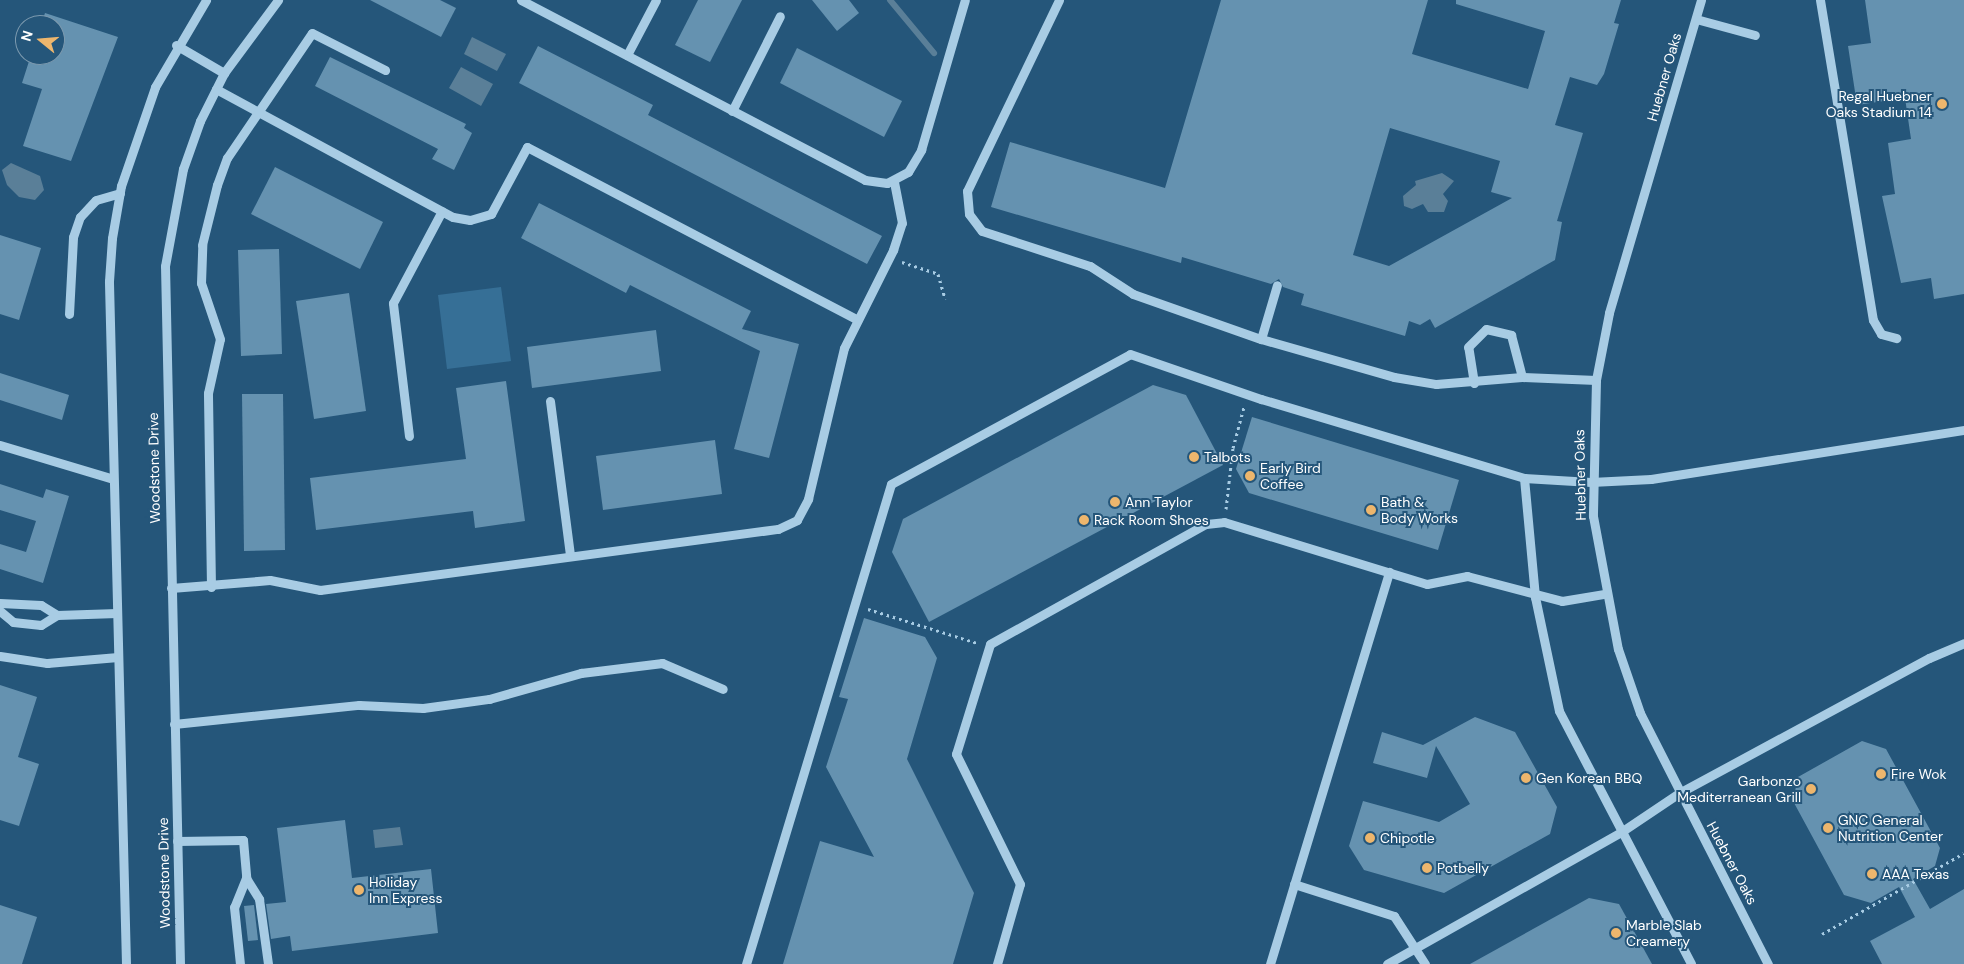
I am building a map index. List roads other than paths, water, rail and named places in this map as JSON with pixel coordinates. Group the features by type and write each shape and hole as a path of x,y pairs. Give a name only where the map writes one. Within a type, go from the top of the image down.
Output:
{"street":[{"path":"126,964 109,281 120,193 155,87 176,45 206,0"},
{"name":"Woodstone Drive","path":"180,964 166,266 183,169 216,89 224,73 278,0"},
{"path":"521,0 864,180 894,182 908,172 921,150 965,0"},
{"path":"627,56 656,0"},
{"path":"1059,0 968,191 969,214 982,231 1090,266 1134,294 1261,339 1394,377 1436,384 1522,377 1596,380"},
{"name":"Huebner Oaks","path":"1701,0 1609,313 1596,380 1591,482 1604,594 1640,713 1679,793 1768,962"},
{"path":"1820,0 1873,320 1881,334 1896,338"},
{"path":"732,111 780,16"},
{"path":"1696,19 1755,35"},
{"path":"211,587 208,393 220,339 201,283 202,245 227,158 312,33 385,70"},
{"path":"176,45 224,73"},
{"path":"216,89 256,113 442,211 470,220 491,214 527,147 858,320"},
{"path":"171,588 211,587 270,580 320,590 778,529 797,520 808,499 844,348 890,258 902,223 894,182"},
{"path":"69,314 73,237 80,217 96,200 120,193"},
{"path":"409,436 393,303 442,211"},
{"path":"1261,339 1277,285"},
{"path":"1474,382 1468,348 1478,333 1495,328 1516,342 1522,377"},
{"path":"746,964 891,484 1130,354 1248,394 1524,478 1591,482 1651,479 1964,430"},
{"path":"550,401 570,556"},
{"path":"0,445 114,479"},
{"path":"1524,478 1535,596 1559,711 1692,964"},
{"path":"996,964 1020,884 956,754 989,648 1206,524 1224,522 1428,584 1467,576 1535,596 1562,601 1604,594"},
{"path":"1270,964 1389,572"},
{"path":"0,603 41,606 57,615"},
{"path":"0,611 13,622 41,625 57,615 117,613"},
{"path":"1387,964 1621,832 1679,793 1929,658 1964,644"},
{"path":"0,656 47,662 118,657"},
{"path":"174,724 358,705 433,707 489,699 581,673 662,663 723,689"},
{"path":"177,841 243,840 246,878 234,907 240,964"},
{"path":"246,878 259,899 268,964"},
{"path":"1294,884 1394,916 1416,947 1425,964"}],"waterway":[{"path":"890,0 934,53"}],"place":[{"name":"Regal Huebner Oaks Stadium 14","path":"1942,104"},
{"name":"Talbots","path":"1194,457"},
{"name":"Early Bird Coffee","path":"1250,476"},
{"name":"Ann Taylor","path":"1115,502"},
{"name":"Bath & Body Works","path":"1371,510"},
{"name":"Rack Room Shoes","path":"1084,520"},
{"name":"Fire Wok","path":"1881,774"},
{"name":"Gen Korean BBQ","path":"1526,778"},
{"name":"Garbonzo Mediterranean Grill","path":"1811,789"},
{"name":"GNC General Nutrition Center","path":"1828,828"},
{"name":"Chipotle","path":"1370,838"},
{"name":"Potbelly","path":"1427,868"},
{"name":"AAA Texas","path":"1872,874"},
{"name":"Holiday Inn Express","path":"359,890"},
{"name":"Marble Slab Creamery","path":"1616,933"}]}
